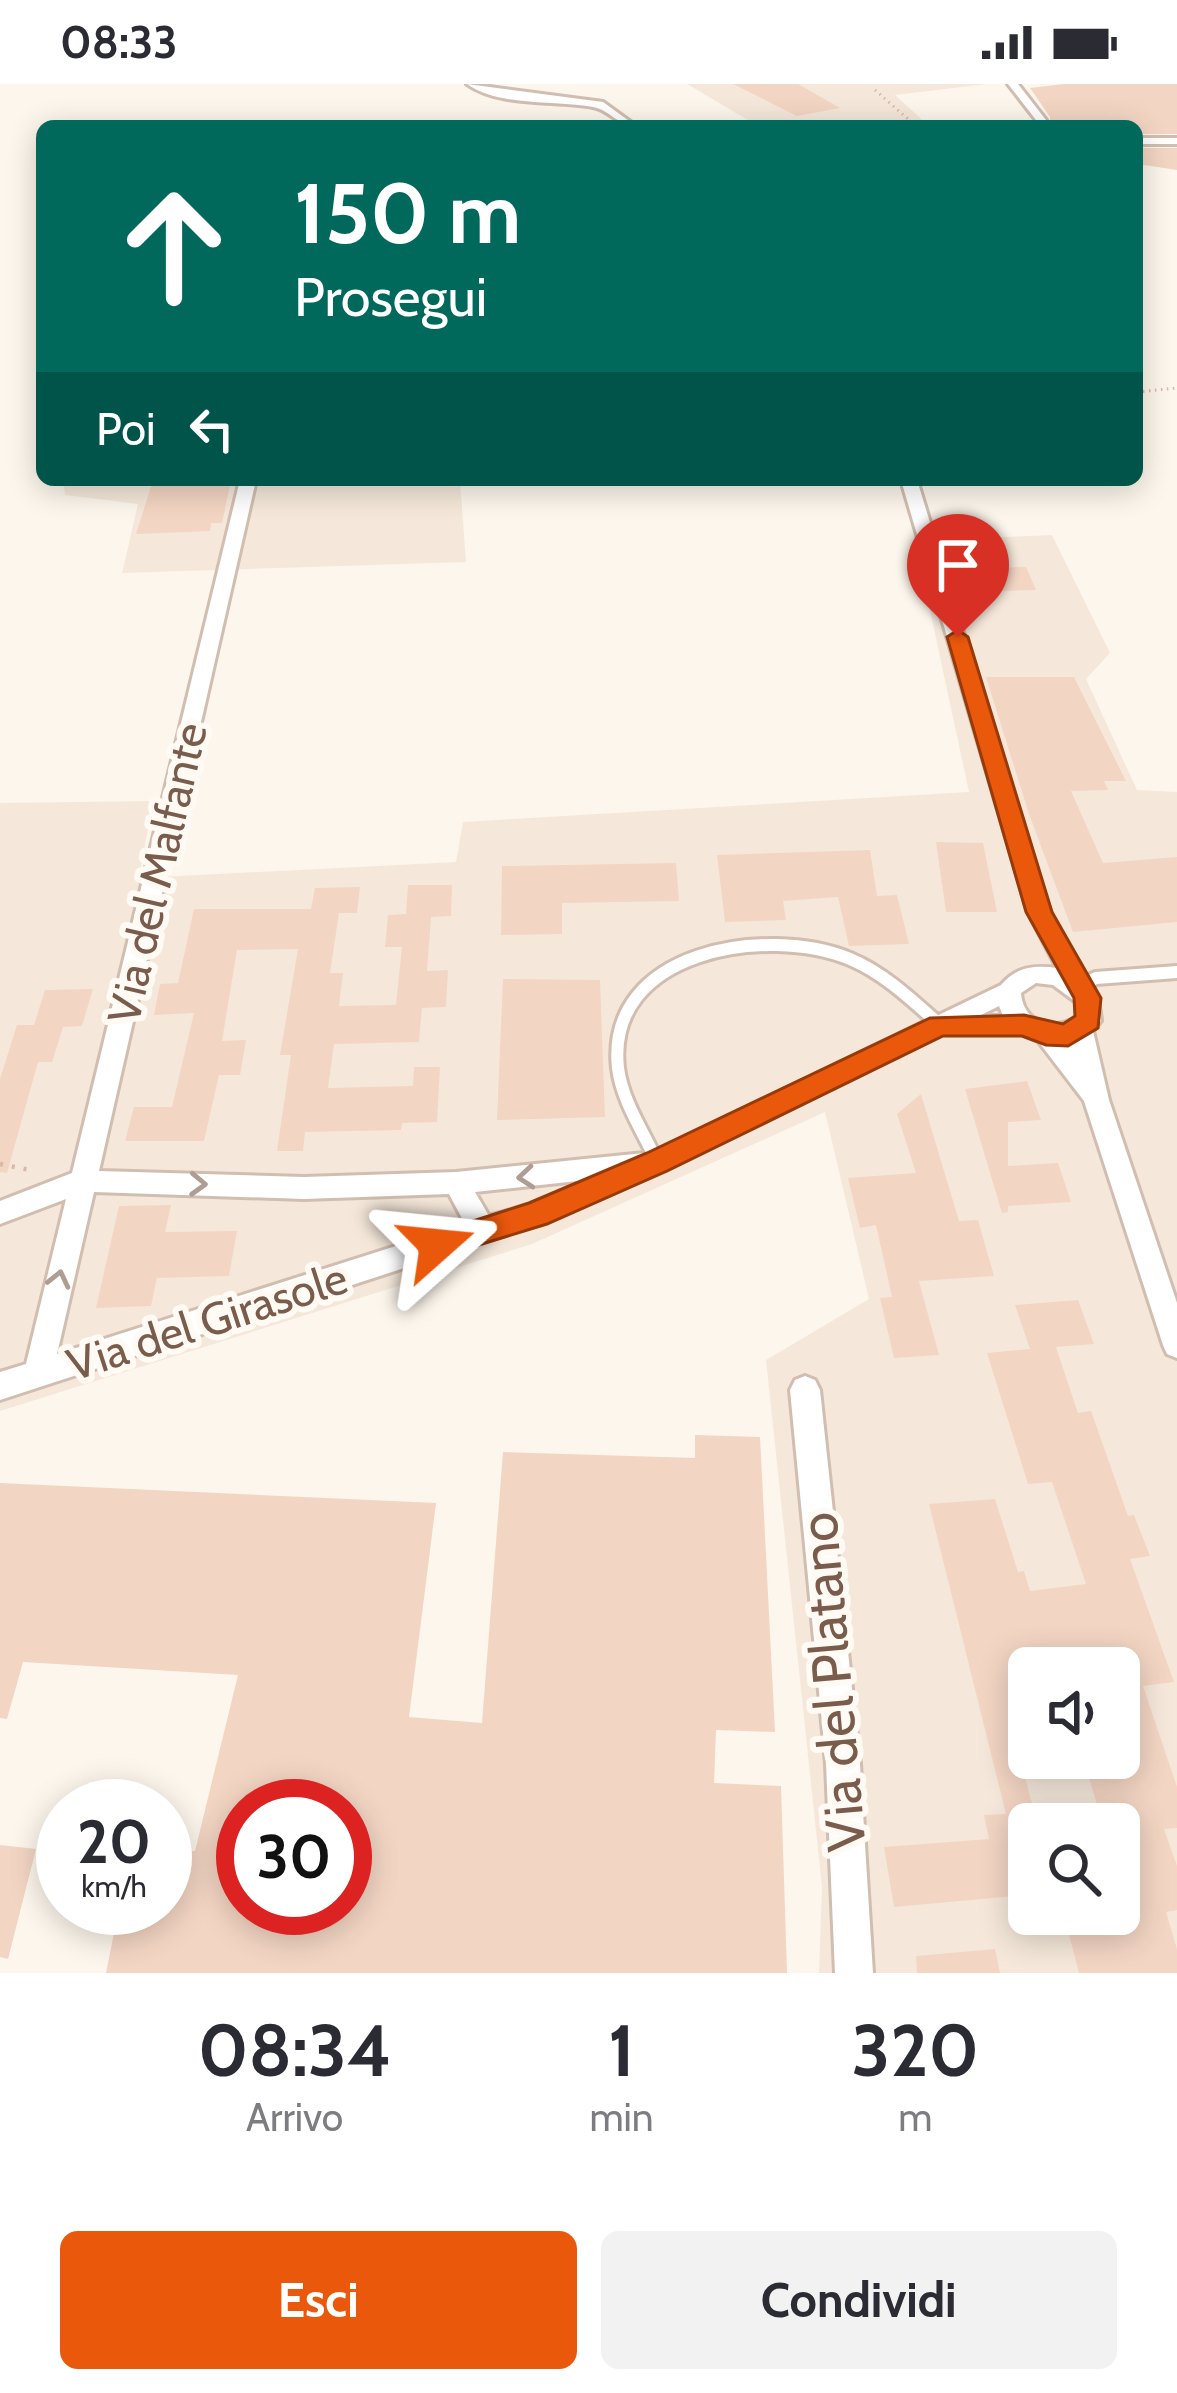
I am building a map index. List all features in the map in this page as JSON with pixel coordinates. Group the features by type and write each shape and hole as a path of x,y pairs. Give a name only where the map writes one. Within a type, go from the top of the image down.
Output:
{"street":[{"path":"472,84 487,92 602,105 623,120"},
{"path":"1016,85 1041,120"},
{"path":"1143,141 1177,141"},
{"name":"Via del Malfante","path":"37,1377 247,486"},
{"path":"912,486 1039,912 1091,1009 1081,1029 1096,1100 1177,1345"},
{"path":"1036,974 1039,912"},
{"path":"1078,987 1059,976 1036,974 1019,979 1009,991 1010,1010 1035,1030 1096,1100"},
{"name":"Via del Girasole","path":"0,1386 536,1214 657,1162 1009,991"},
{"name":"Via del Girasole","path":"940,1025 1035,1030"},
{"path":"1035,1030 1068,1035 1081,1029"},
{"name":"Via del Girasole","path":"82,1180 304,1188 456,1183 657,1162"},
{"path":"0,1213 82,1180"},
{"path":"456,1183 482,1230"},
{"name":"Via del Platano","path":"805,1390 843,1764 854,1973"}],"lane":[{"path":"657,1162 618,1067 619,1026 643,988 688,956 732,945 803,945 851,959 940,1025"},
{"path":"1078,987 1096,978 1177,972"}],"path":[{"path":"875,90 909,120"},
{"path":"1143,391 1177,388"}],"shaded area":[{"path":"687,84 987,84 895,95 922,120 748,120"},
{"path":"64,486 460,486 466,562 122,573 138,504 65,495"},
{"path":"1052,535 1110,653 1086,679 1137,790 1177,792 1177,1973 819,1973 822,1887 766,1360 869,1299 825,1112 532,1244 0,1411 0,803 153,801 139,878 456,862 463,822 969,792 915,541"}],"building":[{"path":"733,84 798,84 840,108 797,116"},
{"path":"1177,84 1177,134 1143,134 1143,120 1050,120 1030,88"},
{"path":"1143,148 1177,148 1177,170 1143,165"},
{"path":"151,486 230,486 222,523 211,523 210,531 136,534"},
{"path":"1026,567 1036,590 991,591 982,568"},
{"path":"986,677 1074,677 1126,781 1104,781 1108,790 1071,791 1103,863 1177,857 1177,922 1073,932"},
{"path":"936,842 983,843 997,912 946,912"},
{"path":"870,850 877,896 897,895 909,944 849,946 838,897 783,901 786,920 725,922 717,855"},
{"path":"676,863 679,901 562,903 562,934 501,935 502,866"},
{"path":"408,885 452,885 451,916 431,917 427,971 448,970 446,1007 422,1008 419,1042 334,1044 328,1088 413,1086 414,1067 440,1067 437,1122 402,1123 401,1130 305,1132 303,1151 277,1151 291,1055 280,1055 298,949 237,950 222,1041 246,1040 240,1075 219,1075 204,1141 125,1141 134,1107 172,1107 194,1013 154,1015 160,984 178,983 194,909 311,909 315,888 360,887 357,913 339,913 330,973 343,973 339,1006 396,1005 402,947 385,947 388,915 406,914"},
{"path":"503,979 600,980 605,1117 497,1120"},
{"path":"93,989 82,1026 63,1027 52,1062 38,1062 7,1173 0,1172 0,1079 17,1025 34,1025 45,990"},
{"path":"1027,1081 1041,1120 1008,1122 1008,1166 1058,1163 1071,1202 1008,1206 1008,1212 1002,1213 965,1089"},
{"path":"921,1094 959,1221 978,1220 994,1276 919,1281 939,1355 894,1358 880,1298 892,1297 876,1225 860,1228 848,1178 916,1173 897,1114"},
{"path":"171,1205 165,1232 237,1231 229,1276 157,1278 151,1306 96,1308 119,1206"},
{"path":"1078,1300 1094,1344 1056,1347 1078,1413 1091,1411 1128,1516 1134,1515 1150,1556 1130,1559 1174,1682 1143,1686 1177,1787 1177,1828 1164,1829 1177,1866 1177,1910 1166,1912 1177,1949 1177,1973 1079,1973 1069,1935 1140,1935 1140,1803 1097,1803 1089,1779 1140,1779 1140,1647 1008,1647 1008,1779 1026,1779 1032,1803 1008,1803 1008,1897 894,1907 884,1847 989,1839 984,1815 1006,1814 929,1504 995,1499 1018,1572 1024,1571 1030,1591 1086,1584 1052,1482 1028,1484 987,1353 1030,1349 1015,1305"},
{"path":"695,1435 760,1437 775,1732 716,1730 714,1783 781,1786 787,1973 106,1973 114,1935 192,1935 192,1851 238,1675 23,1662 7,1719 0,1718 0,1483 436,1503 409,1717 482,1723 503,1452 695,1458"},
{"path":"0,1845 36,1849 8,1959 0,1957"},
{"path":"995,1949 1000,1973 917,1973 916,1956"}],"route":[{"path":"437,1245 536,1214 657,1162 940,1025 1024,1025 1037,1032 1068,1035 1089,1021 1088,998 1039,912 958,637"}]}
